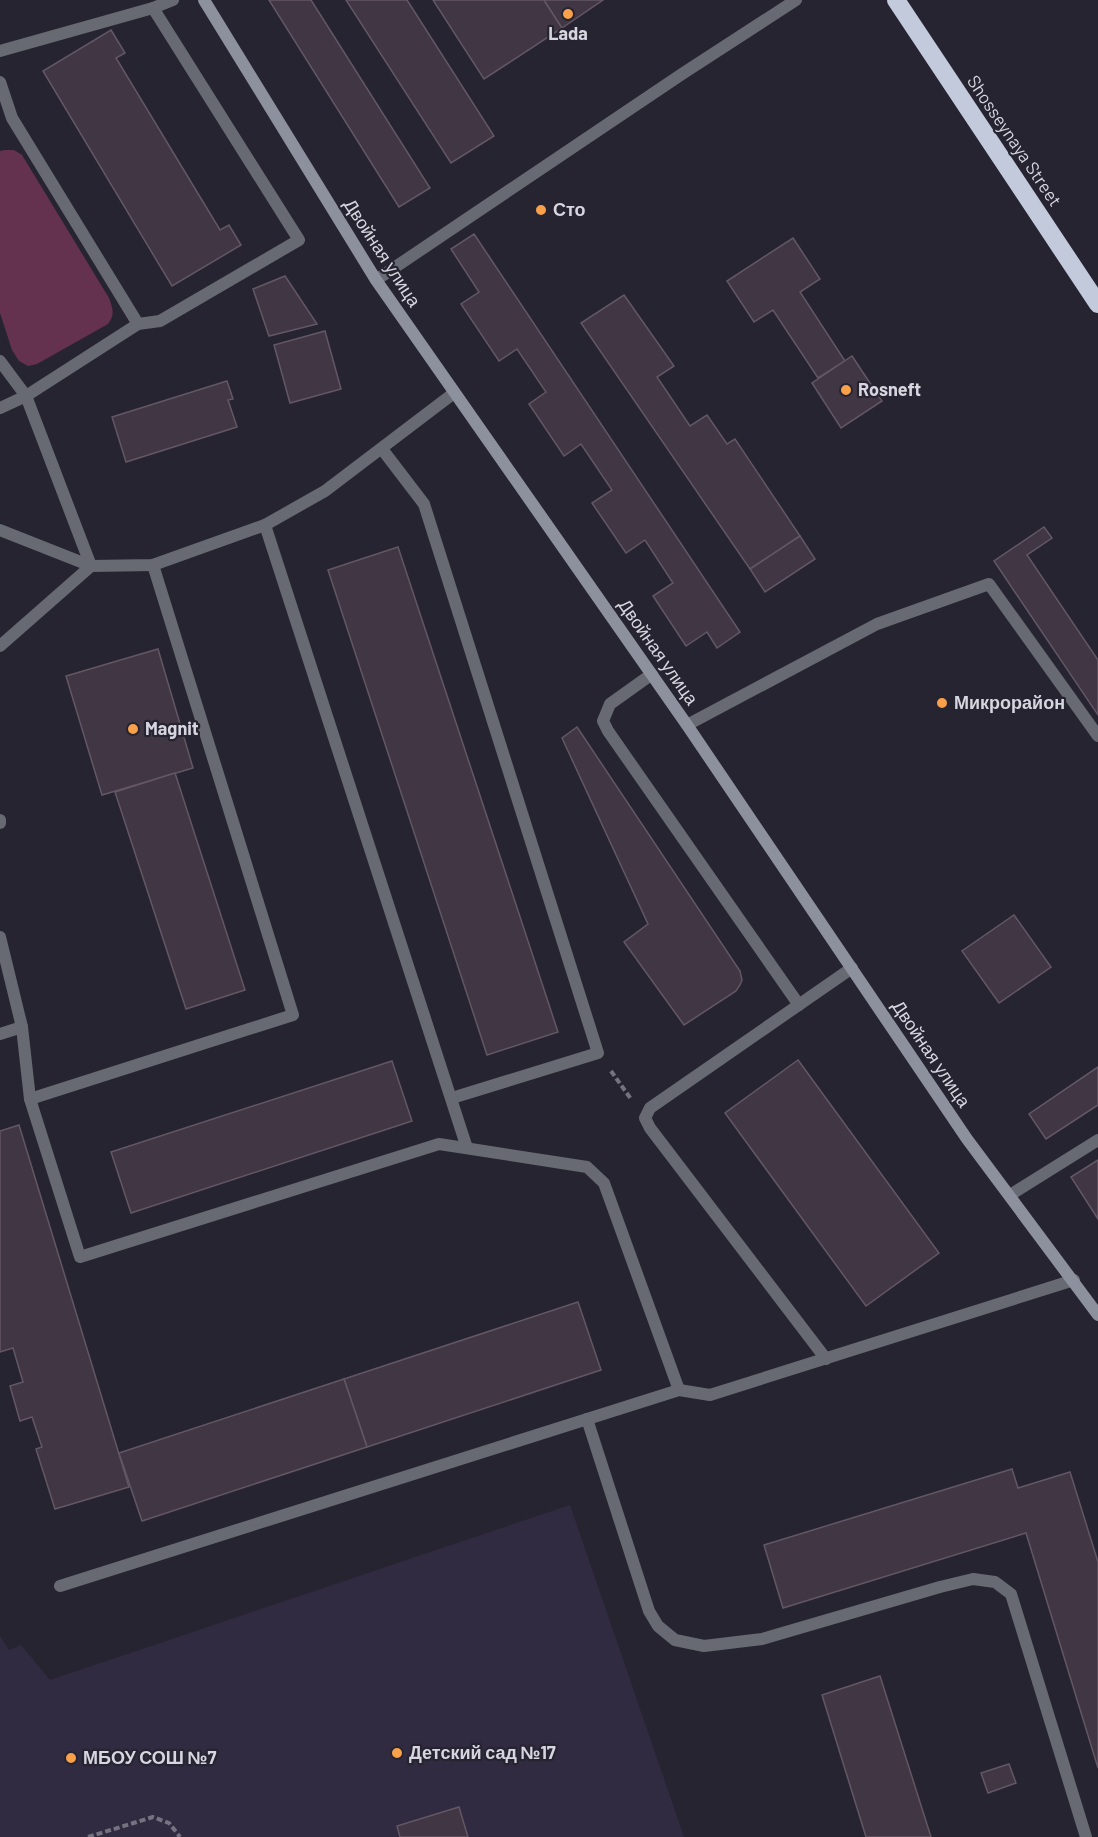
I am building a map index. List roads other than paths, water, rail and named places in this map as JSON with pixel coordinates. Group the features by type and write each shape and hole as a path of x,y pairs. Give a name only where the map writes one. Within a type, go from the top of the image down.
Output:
{"highway":[{"name":"Shosseynaya Street","path":"896,0 1098,304"}],"street":[{"path":"0,51 153,8 173,0"},
{"name":"Двойная улица","path":"204,0 376,280 652,674 967,1139 1098,1315"},
{"path":"376,280 545,165 796,0"},
{"path":"0,408 26,396 138,324 160,321 299,240 153,8"},
{"path":"0,82 12,118 138,324"},
{"path":"0,361 26,396 91,566"},
{"path":"0,530 91,566 153,565 265,525 325,491 454,393"},
{"path":"382,449 424,504 598,1053 452,1098"},
{"path":"265,525 467,1148"},
{"path":"30,1099 293,1015 153,565"},
{"path":"0,646 91,566"},
{"path":"687,725 877,624 989,584 1098,736"},
{"path":"652,674 610,704 603,721 799,1005"},
{"path":"0,942 22,1027 30,1099 80,1257 439,1144 587,1167 604,1184 679,1390"},
{"path":"826,1359 650,1128 645,1118 650,1108 852,968"},
{"path":"0,1034 22,1027"},
{"path":"1010,1196 1098,1140"},
{"path":"60,1587 679,1390 710,1395 1074,1281"},
{"path":"587,1419 649,1611 658,1626 675,1640 704,1646 762,1639 940,1587 973,1580 995,1582 1011,1594 1086,1837"}],"place":[{"name":"Lada","path":"568,14"},
{"name":"Сто","path":"541,210"},
{"name":"Rosneft","path":"846,390"},
{"name":"Микрорайон","path":"942,703"},
{"name":"Magnit","path":"133,729"},
{"name":"Детский сад №17","path":"397,1753"},
{"name":"МБОУ СОШ №7","path":"71,1758"}]}
